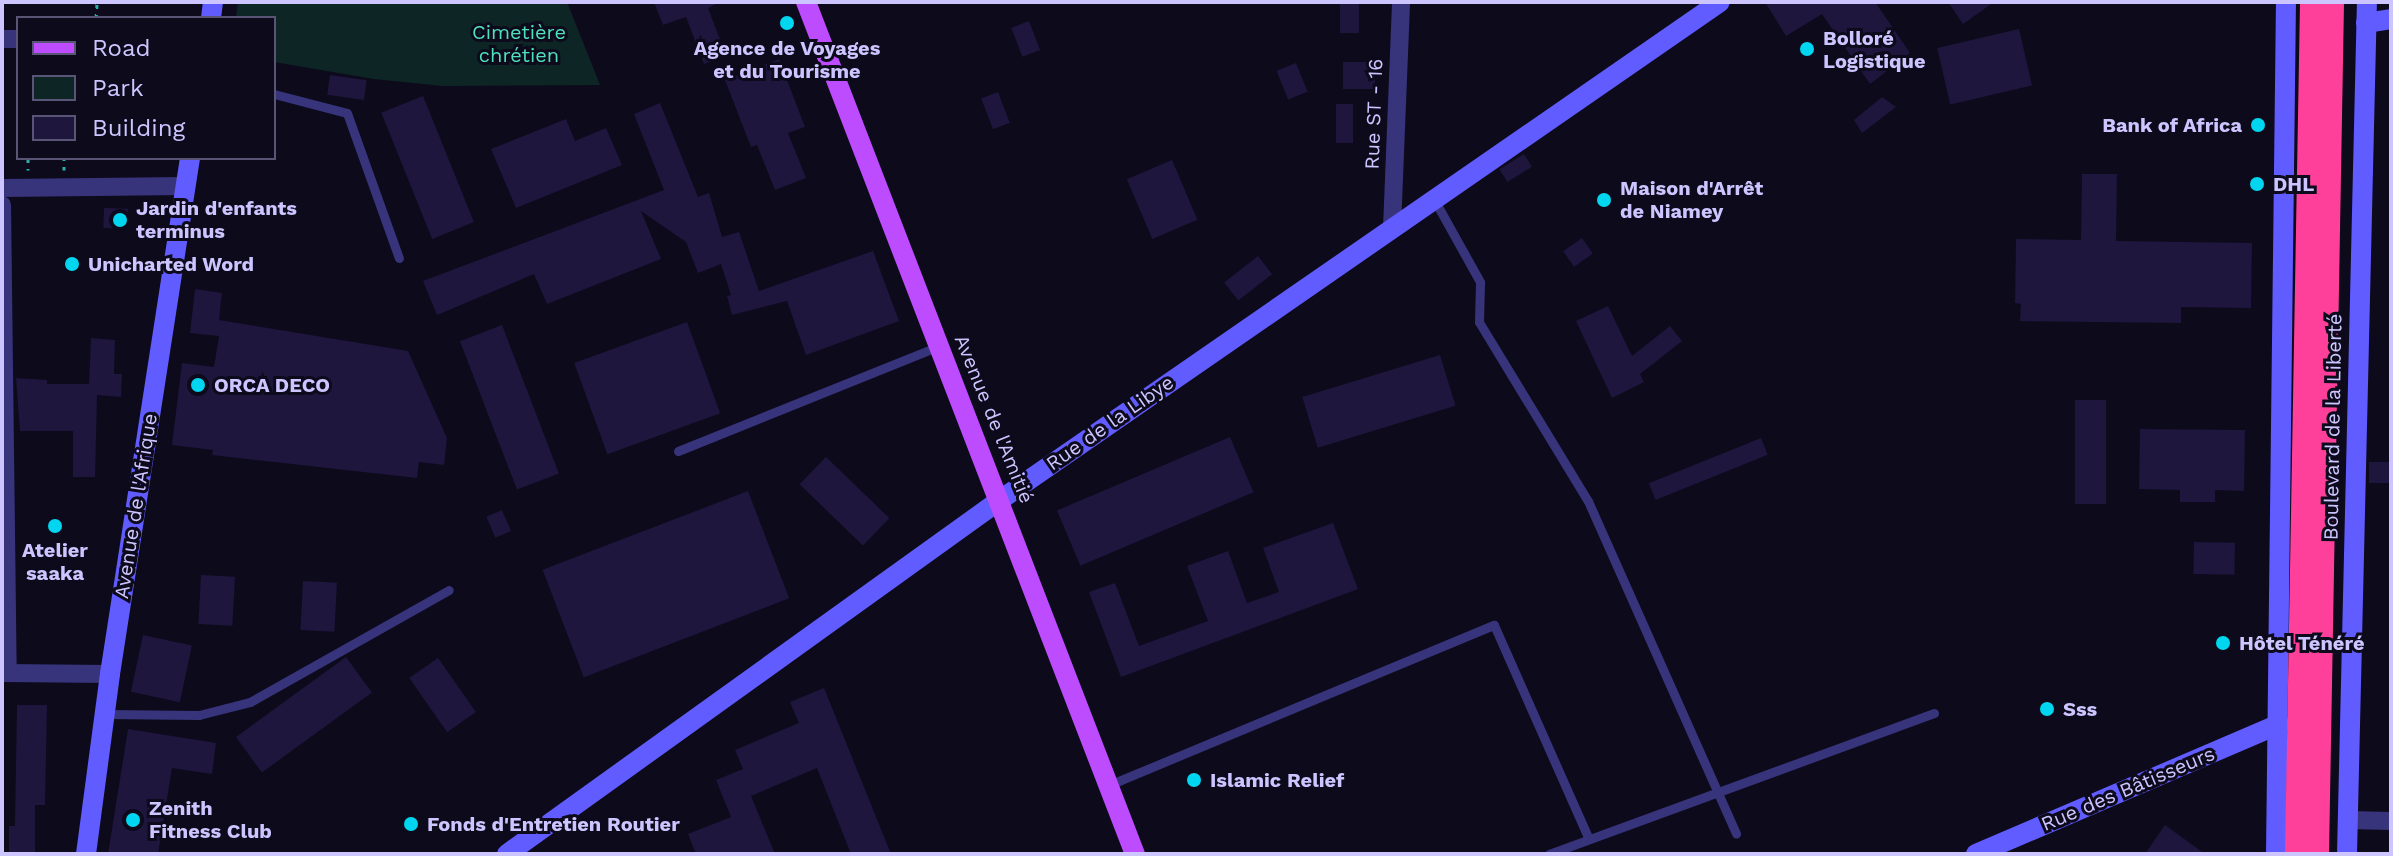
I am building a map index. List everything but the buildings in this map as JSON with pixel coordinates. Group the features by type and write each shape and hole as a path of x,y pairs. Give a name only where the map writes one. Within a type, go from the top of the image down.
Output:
{"highway":[{"name":"Boulevard de la Liberté","path":"2297,854 2312,2"},
{"name":"Boulevard de la Liberté","path":"2317,854 2332,2"}],"main road":[{"name":"Avenue de l'Amitié","path":"806,2 1135,854"},
{"path":"2276,854 2286,2"},
{"name":"Rue de la Libye","path":"507,854 1000,500 1435,201 1714,4"},
{"path":"2366,12 2391,19"},
{"name":"Boulevard de la Liberté","path":"2347,854 2366,12"},
{"name":"Avenue de l'Afrique","path":"86,854 110,674 190,160"},
{"name":"Rue des Bâtisseurs","path":"1976,854 2279,724"}],"street":[{"name":"Rue ST - 16","path":"1392,228 1401,2"},
{"path":"2,188 185,186"},
{"path":"2,205 5,673 110,674"},
{"path":"2348,820 2391,821"}],"lane":[{"path":"276,95 347,113 399,258"},
{"path":"1435,201 1480,282 1476,306 1479,322 1588,501 1736,834"},
{"path":"678,451 939,346"},
{"path":"105,714 199,715 250,702 449,590"},
{"path":"1109,785 1494,625 1589,839"},
{"path":"1549,854 1934,713"}],"green space":[{"name":"Cimetière chrétien","path":"238,2 567,2 600,85 443,86 374,79 276,62 276,16 236,16"}],"place":[{"name":"Agence de Voyages et du Tourisme","path":"787,23"},
{"name":"Bolloré Logistique","path":"1807,49"},
{"name":"Bank of Africa","path":"2258,125"},
{"name":"DHL","path":"2257,184"},
{"name":"Maison d'Arrêt de Niamey","path":"1604,200"},
{"name":"Jardin d'enfants terminus","path":"120,220"},
{"name":"Unicharted Word","path":"72,264"},
{"name":"ORCA DECO","path":"198,385"},
{"name":"Atelier saaka","path":"55,526"},
{"name":"Hôtel Ténéré","path":"2223,643"},
{"name":"Sss","path":"2047,709"},
{"name":"Islamic Relief","path":"1194,780"},
{"name":"Zenith Fitness Club","path":"133,820"},
{"name":"Fonds d'Entretien Routier","path":"411,824"}]}
